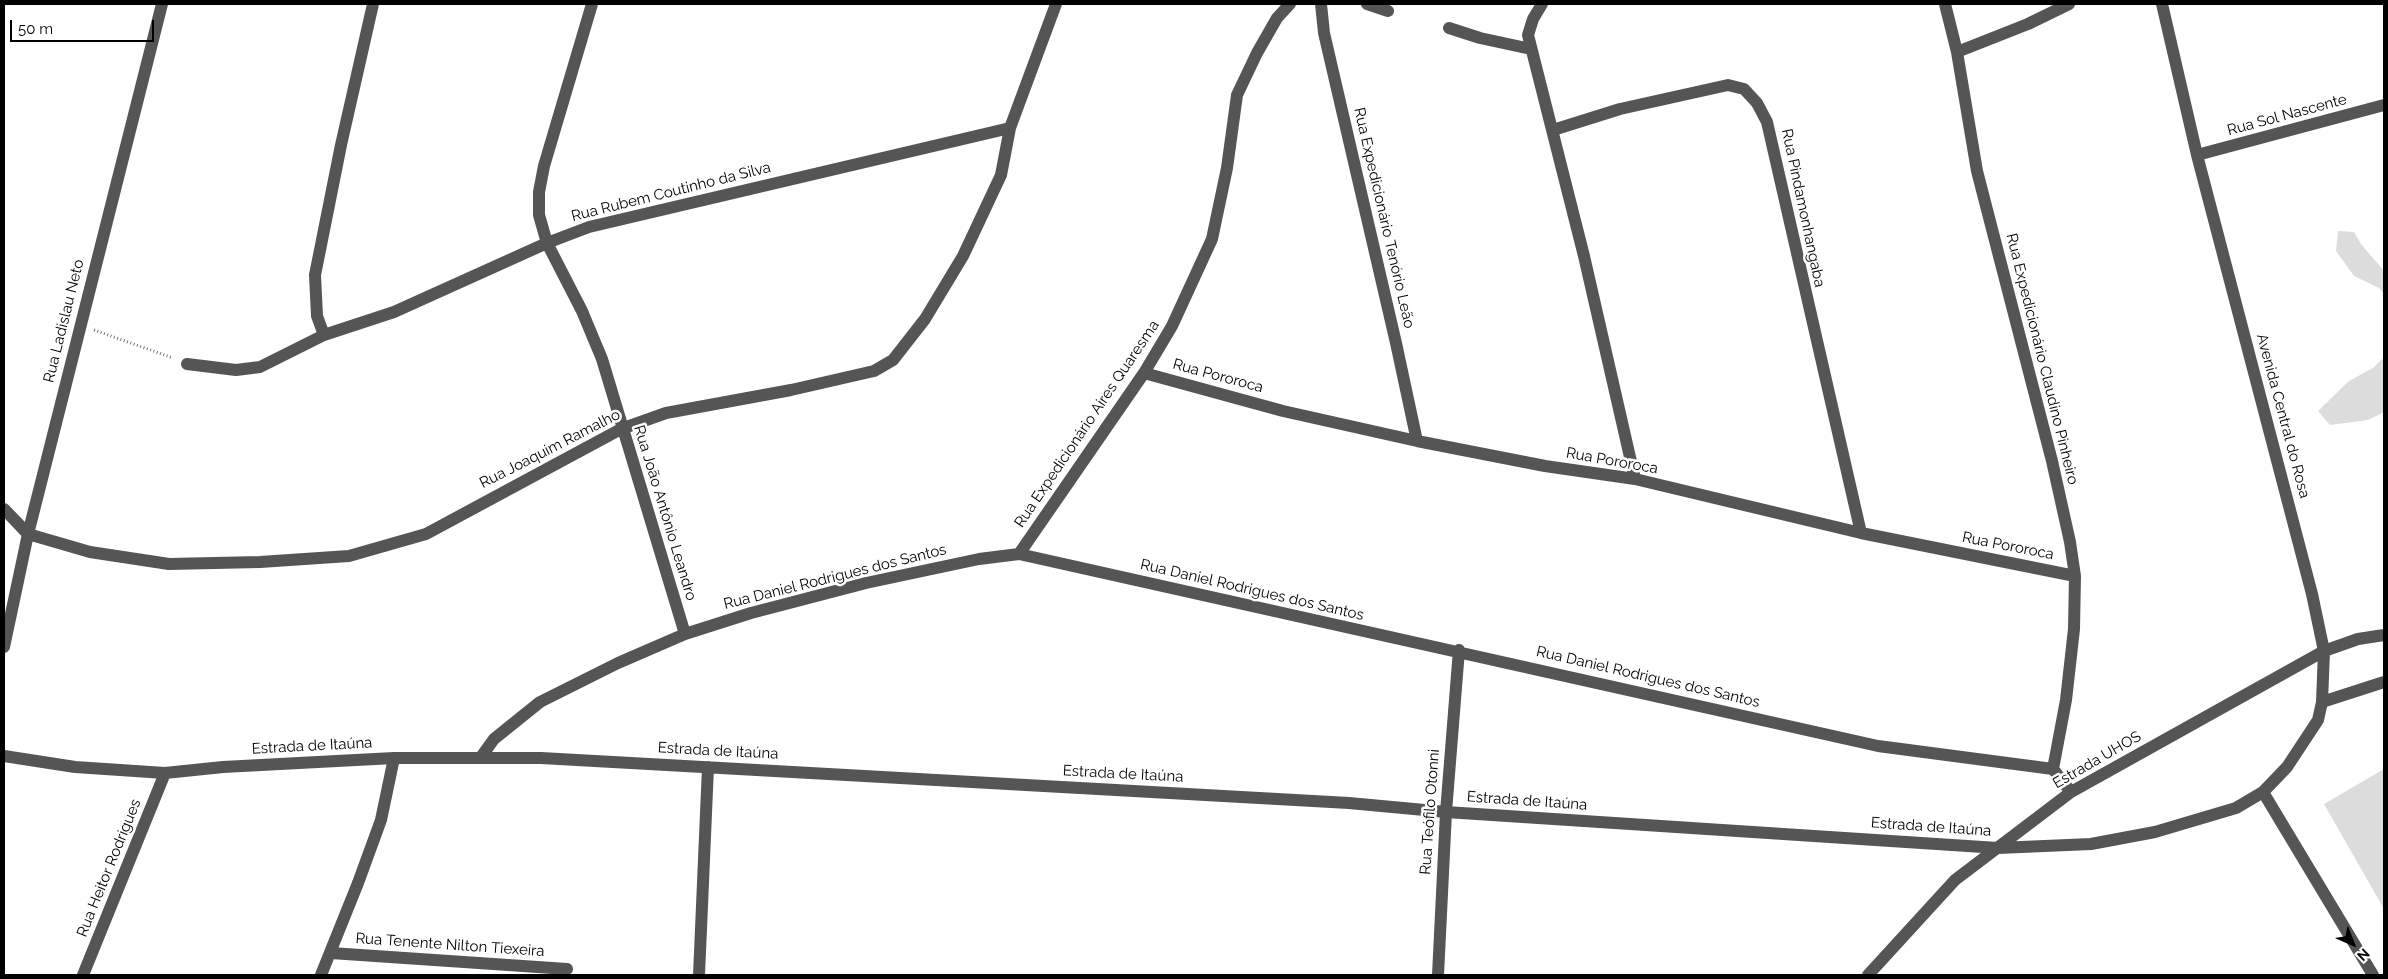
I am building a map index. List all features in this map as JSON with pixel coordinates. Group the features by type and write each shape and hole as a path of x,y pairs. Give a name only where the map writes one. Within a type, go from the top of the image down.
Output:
{"street":[{"name":"Rua Ladislau Neto","path":"4,647 28,534 162,4"},
{"path":"324,335 317,316 315,274 341,146 374,4"},
{"name":"Rua João Antônio Leandro","path":"592,4 544,166 539,192 539,215 547,243 582,311 602,359 622,429 664,559 685,634"},
{"name":"Rua Joaquim Ramalho","path":"4,509 28,534 90,552 169,564 260,562 349,556 426,534 622,429 666,413 844,379 874,371 893,360 925,319 963,256 1001,176 1010,128 1056,4"},
{"name":"Rua Expedicionário Aires Quaresma","path":"1019,554 1144,373 1172,326 1212,239 1226,168 1237,95 1256,53 1277,18 1290,4"},
{"name":"Rua Expedicionário Tenório Leão","path":"1321,4 1324,33 1396,343 1416,441"},
{"path":"1367,4 1388,12"},
{"path":"1542,4 1533,19 1528,35 1619,403 1635,479"},
{"name":"Rua Expedicionário Claudino Pinheiro","path":"1945,4 1957,52 1976,172 2052,461 2070,542 2075,576 2074,630 2066,700 2053,769"},
{"path":"1957,52 2028,24 2069,4"},
{"name":"Avenida Central do Rosa","path":"2162,4 2197,155 2312,594 2324,652 2322,702 2318,720 2287,767 2263,792 2236,808"},
{"path":"1449,28 1480,38 1531,49"},
{"name":"Rua Pindamonhangaba","path":"1553,130 1620,109 1728,85 1744,89 1757,103 1767,122 1861,533"},
{"name":"Rua Sol Nascente","path":"2197,155 2384,105"},
{"name":"Rua Rubem Coutinho da Silva","path":"187,364 236,370 260,367 324,335 394,312 547,243 589,227 1010,128"},
{"name":"Rua Pororoca","path":"1144,373 1284,411 1416,441 1544,466 1635,479 1861,533 2075,576"},
{"name":"Rua Daniel Rodrigues dos Santos","path":"481,756 494,739 540,702 618,663 685,634 751,613 866,583 980,559 1019,554 1236,604 1458,650 1878,746 2053,769"},
{"name":"Estrada UHOS","path":"1868,975 1955,880 2071,792 2324,652 2358,639 2384,635"},
{"name":"Rua Teófilo Otonni","path":"1438,975 1446,812 1458,650"},
{"path":"2322,702 2384,682"},
{"name":"Estrada de Itaúna","path":"4,756 75,767 165,773 222,767 394,758 481,756 1349,803 1446,812 1998,848 2091,844 2155,832 2236,808"},
{"path":"321,975 381,820 394,758"},
{"path":"699,975 708,767"},
{"path":"2053,769 2071,792"},
{"name":"Rua Heitor Rodrigues","path":"83,975 165,773"},
{"path":"2263,792 2373,975"},
{"name":"Rua Tenente Nilton Tiexeira","path":"330,953 567,969"}],"path":[{"path":"80,325 187,364"}],"shaded area":[{"path":"2338,231 2354,232 2361,244 2384,271 2384,294 2379,288 2354,276 2336,251"},
{"path":"2384,357 2384,412 2368,420 2330,425 2318,411 2349,381 2373,368"},
{"path":"2384,769 2384,909 2324,804"}]}
